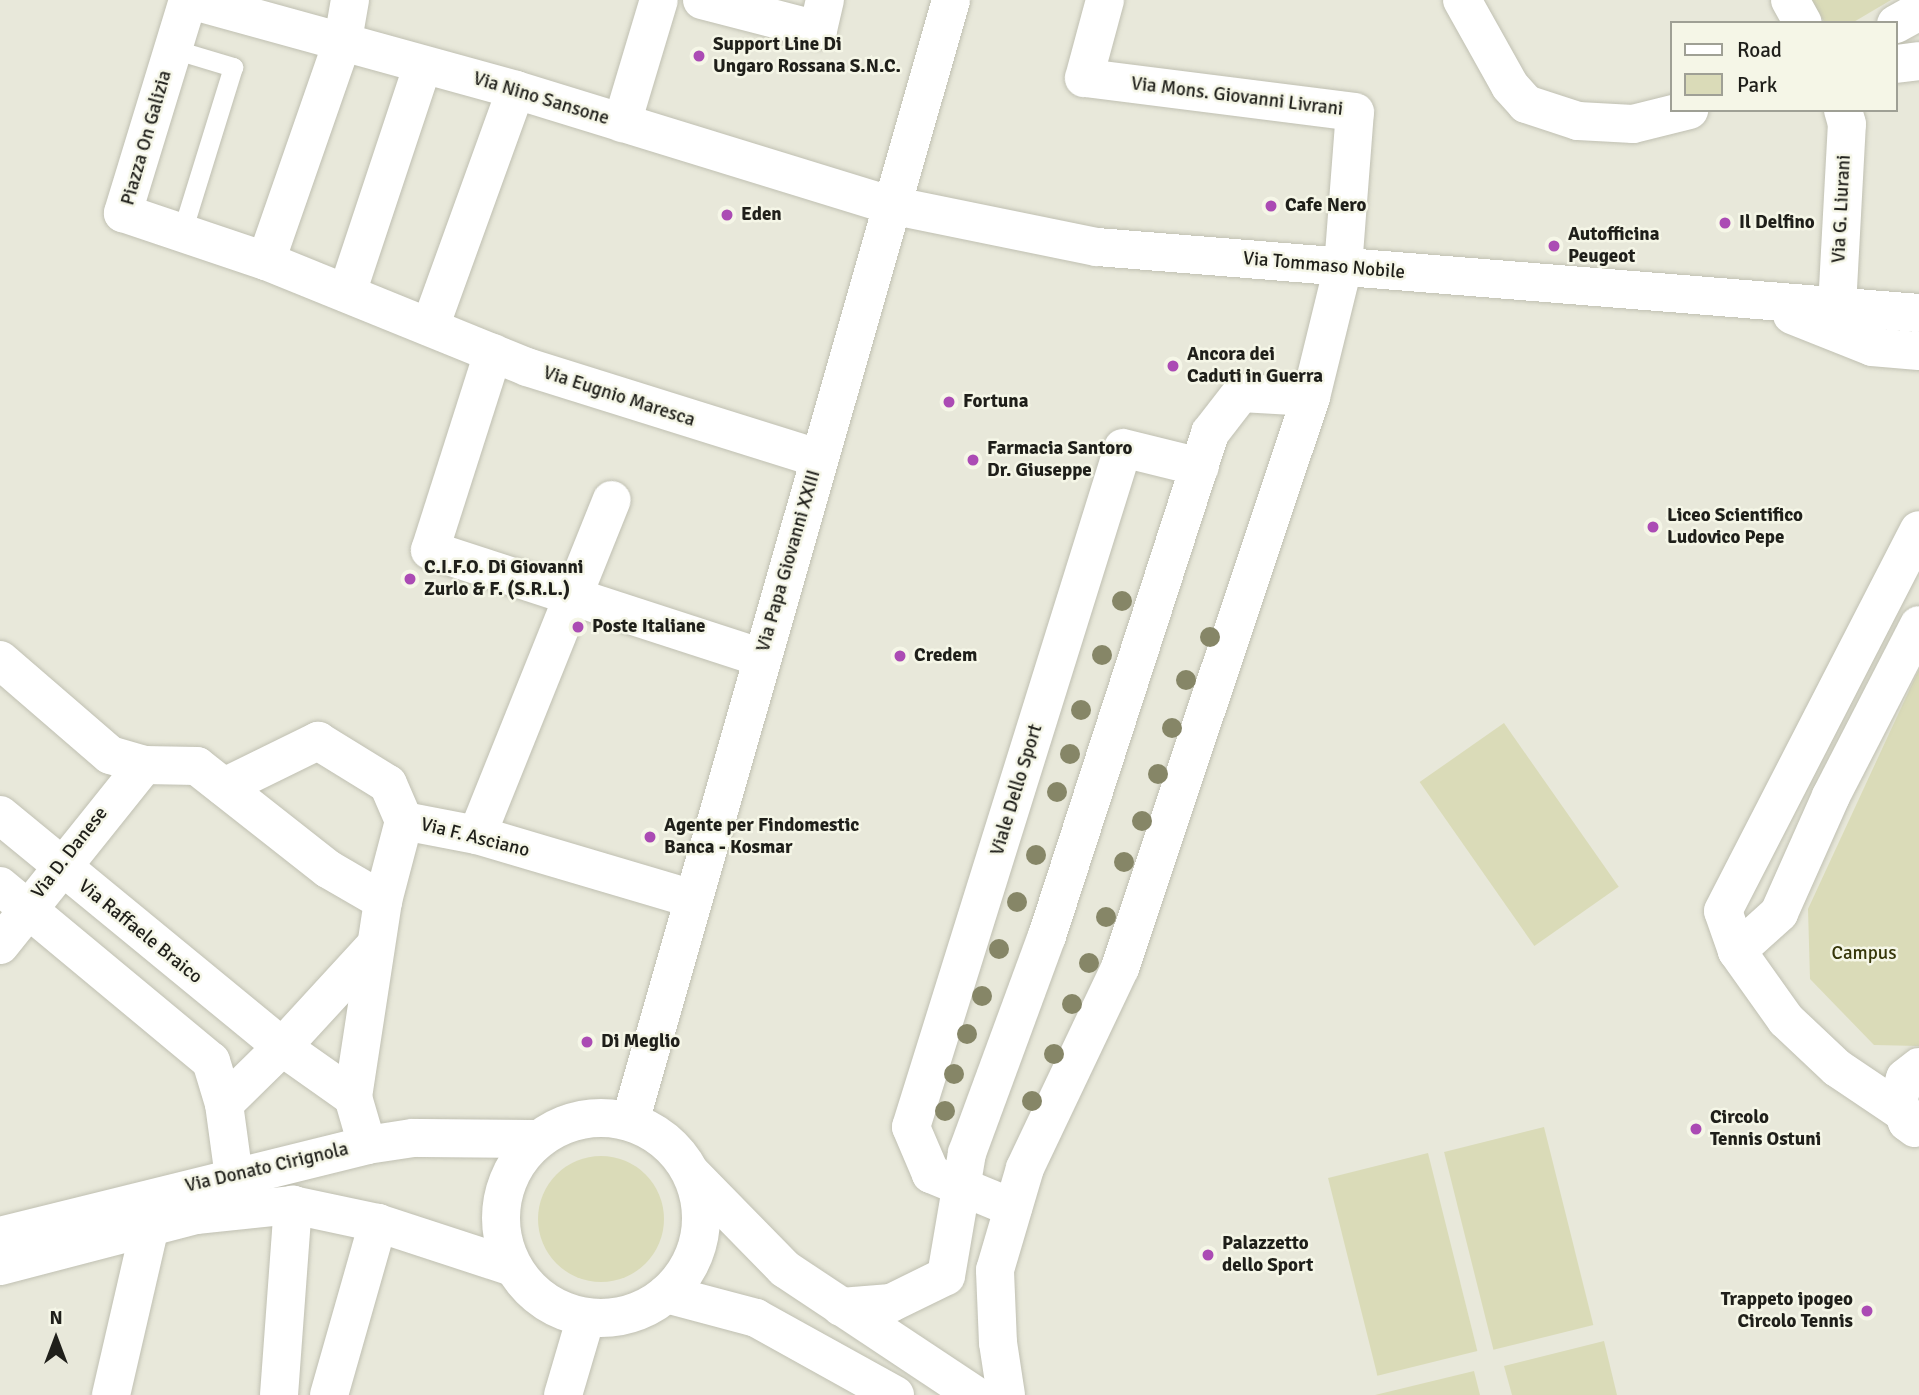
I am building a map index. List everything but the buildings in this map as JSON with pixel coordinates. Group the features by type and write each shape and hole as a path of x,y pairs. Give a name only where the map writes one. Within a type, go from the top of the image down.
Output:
{"street":[{"name":"Via Nino Sansone","path":"189,0 343,40 516,90 890,205"},
{"name":"Piazza On Galizia","path":"189,0 123,213 181,235 266,261 427,326"},
{"path":"266,261 343,40 350,0"},
{"path":"622,123 659,0"},
{"path":"702,0 818,30 825,0"},
{"name":"Via Papa Giovanni XXIII","path":"630,1122 890,205 951,0"},
{"name":"Via Mons. Giovanni Livrani","path":"1105,0 1084,78 1355,112 1343,267"},
{"path":"1462,0 1510,86 1526,104 1578,121 1633,124 1681,112"},
{"path":"1790,0 1802,21"},
{"path":"1898,23 1919,11"},
{"path":"1898,64 1919,61"},
{"path":"347,293 423,65"},
{"path":"427,326 516,90"},
{"name":"Via G. Liurani","path":"1837,307 1847,124 1844,112"},
{"name":"Via Tommaso Nobile","path":"890,205 1097,247 1761,303 1919,313"},
{"path":"1006,1395 998,1343 995,1270 1013,1208 1026,1168 1120,968 1311,397 1343,267"},
{"name":"Via Tommaso Nobile","path":"1761,303 1872,347 1919,351"},
{"name":"Via Eugnio Maresca","path":"427,326 493,353 818,458"},
{"path":"493,353 430,550 762,658"},
{"path":"841,1307 891,1303 946,1276 967,1153 1047,936 1210,433 1241,393 1311,397"},
{"name":"Viale Dello Sport","path":"1013,1208 931,1174 911,1127 1091,542 1123,448 1200,467"},
{"path":"477,835 612,500"},
{"path":"1910,1121 1837,1068 1786,1020 1737,951 1723,911 1919,530"},
{"path":"1737,951 1779,913 1831,796 1919,625"},
{"path":"0,660 110,755 144,765 197,766 328,869 383,901"},
{"path":"224,787 318,741 388,784 404,821"},
{"name":"Via D. Danese","path":"0,944 14,897 59,866 144,765"},
{"name":"Via Raffaele Braico","path":"0,814 59,866 282,1047 354,1097"},
{"name":"Via F. Asciano","path":"354,1097 383,901 404,821 477,835 693,899"},
{"path":"14,897 211,1061 224,1104 233,1177"},
{"path":"224,1104 282,1047 375,946"},
{"path":"1910,1121 1900,1088 1919,1067"},
{"path":"354,1097 367,1145"},
{"path":"689,1171 697,1192 699,1237 681,1278 666,1294 632,1312 586,1317 549,1303 532,1291 513,1267 502,1241 504,1194 519,1160 539,1139 567,1124 598,1118 630,1122 663,1142 785,1269 975,1395"},
{"name":"Via Donato Cirignola","path":"0,1236 367,1145 413,1138 539,1139"},
{"path":"279,1395 293,1205"},
{"name":"Via Donato Cirignola","path":"0,1266 196,1215 293,1205 378,1223 513,1267"},
{"path":"328,1395 378,1223"},
{"path":"111,1395 150,1226"},
{"path":"666,1294 757,1318 895,1395"},
{"path":"563,1395 586,1317"}],"lane":[{"path":"173,49 233,67 181,235"}],"green space":[{"path":"1811,0 1891,0 1855,21 1824,21"},
{"name":"Campus","path":"1919,669 1919,1046 1874,1045 1810,979 1808,909"},
{"path":"1504,723 1619,887 1534,946 1420,782"},
{"path":"1544,1127 1593,1325 1493,1350 1444,1152"},
{"path":"1428,1153 1477,1351 1377,1376 1328,1178"},
{"path":"601,1156 625,1161 645,1175 659,1195 664,1219 659,1243 645,1263 625,1277 601,1282 577,1277 557,1263 543,1243 538,1219 543,1195 557,1175 577,1161"},
{"path":"1604,1341 1617,1395 1512,1395 1504,1366"},
{"path":"1474,1371 1480,1395 1375,1395"}],"place":[{"name":"Support Line Di Ungaro Rossana S.N.C.","path":"699,56"},
{"name":"Cafe Nero","path":"1271,206"},
{"name":"Eden","path":"727,215"},
{"name":"Il Delfino","path":"1725,223"},
{"name":"Autofficina Peugeot","path":"1554,246"},
{"name":"Ancora dei Caduti in Guerra","path":"1173,366"},
{"name":"Fortuna","path":"949,402"},
{"name":"Farmacia Santoro Dr. Giuseppe","path":"973,460"},
{"name":"Liceo Scientifico Ludovico Pepe","path":"1653,527"},
{"name":"C.I.F.O. Di Giovanni Zurlo & F. (S.R.L.)","path":"410,579"},
{"name":"Poste Italiane","path":"578,627"},
{"name":"Credem","path":"900,656"},
{"name":"Agente per Findomestic Banca - Kosmar","path":"650,837"},
{"name":"Di Meglio","path":"587,1042"},
{"name":"Circolo Tennis Ostuni","path":"1696,1129"},
{"name":"Palazzetto dello Sport","path":"1208,1255"},
{"name":"Trappeto ipogeo Circolo Tennis","path":"1867,1311"}]}
